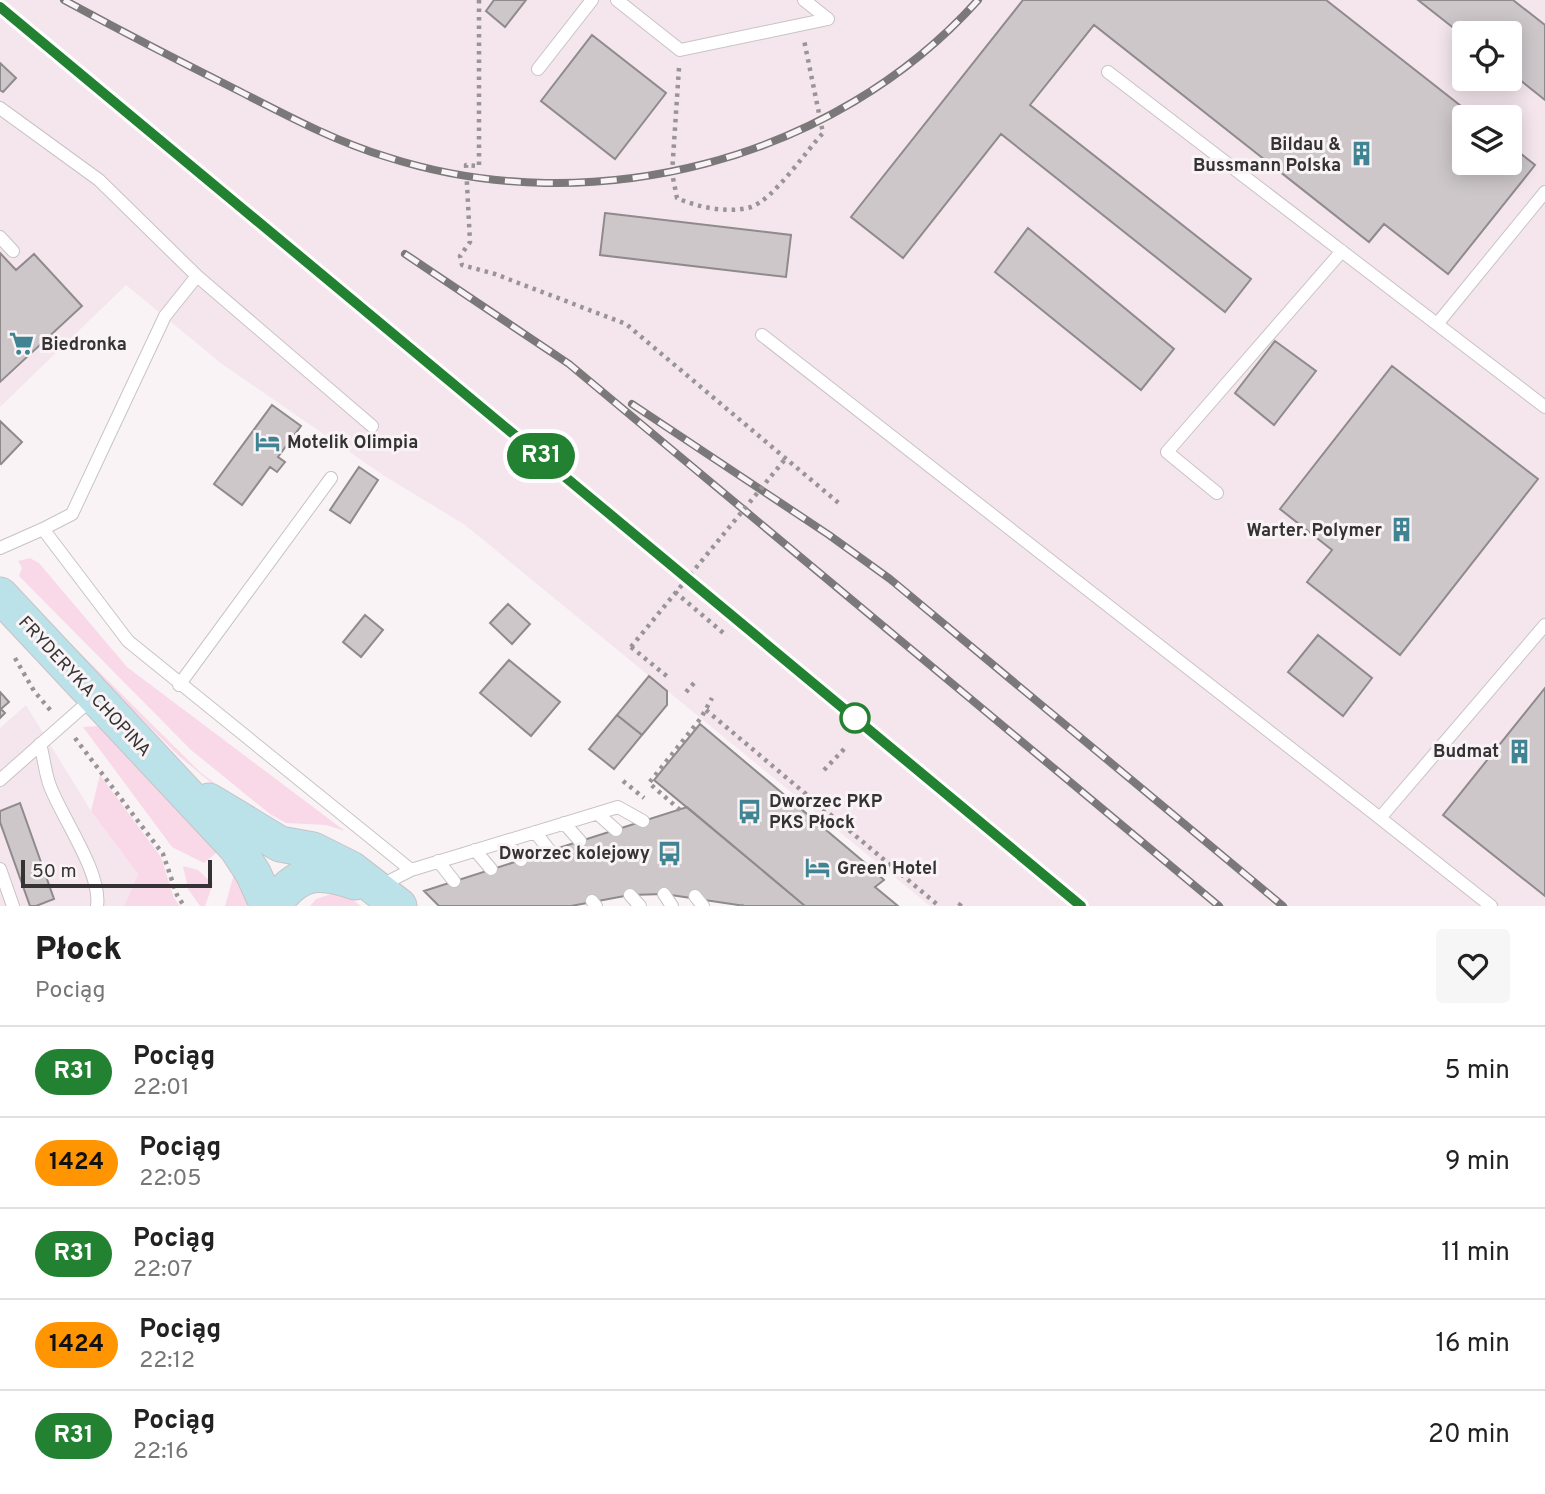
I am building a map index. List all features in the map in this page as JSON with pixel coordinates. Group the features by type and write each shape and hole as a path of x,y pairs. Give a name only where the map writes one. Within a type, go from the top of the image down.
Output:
{"street":[{"name":"FRYDERYKA CHOPINA","path":"0,595 236,847 270,906"},
{"name":"FRYDERYKA CHOPINA","path":"171,776 280,844 313,850 351,869 386,897"},
{"path":"270,906 297,880 313,873 334,874 386,897"}],"lane":[{"path":"538,69 592,0"},
{"path":"617,0 680,50 828,19 804,0"},
{"path":"1108,72 1545,407"},
{"path":"0,108 99,180 197,276 372,426"},
{"path":"1438,323 1545,192"},
{"path":"0,237 13,251"},
{"path":"1217,493 1167,452 1342,251"},
{"path":"0,548 72,514 165,316 197,276"},
{"path":"762,335 1491,906"},
{"path":"179,685 331,478"},
{"path":"43,529 128,641 179,685 411,870"},
{"path":"1380,818 1545,625"},
{"path":"0,780 94,696"},
{"path":"40,744 50,785 88,866 98,899 97,906"},
{"path":"386,897 411,870 618,807 643,821"},
{"path":"598,814 616,830"},
{"path":"564,823 580,841"},
{"path":"535,832 550,851"},
{"path":"506,841 521,860"},
{"path":"475,850 491,869"},
{"path":"438,861 454,881"},
{"path":"0,869 13,906"},
{"path":"664,894 672,906"},
{"path":"630,895 640,906"}],"path":[{"path":"479,0 479,166 466,165 470,242 460,257 462,265 495,274 626,324 841,505"},
{"path":"680,50 671,173 677,198 694,206 752,207 769,195 822,133 800,25"},
{"path":"669,678 631,647 786,458"},
{"path":"675,592 727,636"},
{"path":"12,654 34,691 100,768 163,854 177,895 184,906"},
{"path":"686,692 694,683"},
{"path":"680,810 649,783 706,710 712,698"},
{"path":"706,710 939,906"},
{"path":"824,770 846,747"}],"shaded area":[{"path":"0,0 1545,0 1545,906 930,906 465,525 383,475 222,364 126,285 0,407"},
{"path":"30,558 39,563 127,667 345,831 326,825 286,823 270,814 191,750 19,576 22,568 18,561"},
{"path":"28,601 200,772 255,814 253,817 180,757 50,628"},
{"path":"26,705 91,811 138,874 124,906 0,906 0,728"},
{"path":"101,726 220,850 204,863 172,847 83,727"},
{"path":"100,775 161,857 174,898 180,906 124,906 138,874 91,811"},
{"path":"183,866 198,870 213,884 205,906 200,906 188,889"},
{"path":"236,867 248,897 247,906 225,906"},
{"path":"334,893 345,894 361,906 310,906 316,899"}],"building":[{"path":"494,0 526,0 505,27 486,11"},
{"name":"Bildau & Bussmann Polska","path":"1023,0 1326,0 1460,105 1452,105 1452,175 1522,175 1522,155 1535,165 1448,274 1384,224 1369,242 1094,25 1030,105 1251,279 1225,312 1001,134 903,258 851,217"},
{"path":"1418,0 1513,0 1545,25 1545,100 1522,82 1522,21 1452,21 1452,27"},
{"path":"592,35 666,93 615,159 541,101"},
{"path":"0,63 16,78 3,92 0,90"},
{"path":"605,213 791,235 786,277 600,255"},
{"path":"1028,228 1174,349 1141,390 995,272"},
{"name":"Biedronka","path":"0,253 16,270 34,254 82,306 0,382"},
{"path":"1275,341 1316,371 1274,425 1235,393"},
{"name":"Warter. Polymer","path":"1392,366 1538,479 1400,655 1307,582 1332,550 1280,509"},
{"name":"Motelik Olimpia","path":"272,405 301,426 278,457 285,462 277,472 270,467 242,505 214,484"},
{"path":"0,421 22,442 1,464 0,463"},
{"path":"359,467 378,480 350,523 330,510"},
{"path":"508,604 530,624 512,644 490,623"},
{"path":"365,615 383,630 361,657 343,642"},
{"path":"1318,635 1372,678 1343,716 1288,672"},
{"path":"509,660 560,702 531,736 480,693"},
{"path":"649,676 667,691 667,705 642,735 617,715"},
{"name":"Budmat","path":"1545,688 1545,896 1443,815"},
{"path":"0,692 9,702 1,709 5,713 0,718"},
{"path":"617,715 642,735 614,769 589,749"},
{"name":"Dworzec PKP PKS Płock","path":"700,724 870,867 884,880 875,887 898,906 805,906 654,780"},
{"path":"20,803 54,899 36,906 30,906 0,822 0,811"},
{"path":"687,807 805,906 745,906 664,894 630,895 571,906 439,906 424,891"}],"railway":[{"path":"64,0 274,109 348,143 387,157 465,176 546,183 626,179 705,164 782,138 854,102 920,56 978,0"},
{"path":"0,7 1081,906"},
{"path":"405,254 569,364 1219,906"},
{"path":"632,404 829,535 890,579 1283,906"}],"train":[{"name":"R31","path":"0,7 1081,906"}],"place":[{"name":"Bildau & Bussmann Polska","path":"1361,154"},
{"name":"Biedronka","path":"21,344"},
{"name":"Motelik Olimpia","path":"267,442"},
{"name":"Warter. Polymer","path":"1402,530"},
{"name":"Budmat","path":"1519,751"},
{"name":"Dworzec PKP PKS Płock","path":"749,811"},
{"name":"Dworzec kolejowy","path":"670,853"},
{"name":"Green Hotel","path":"817,868"}]}
